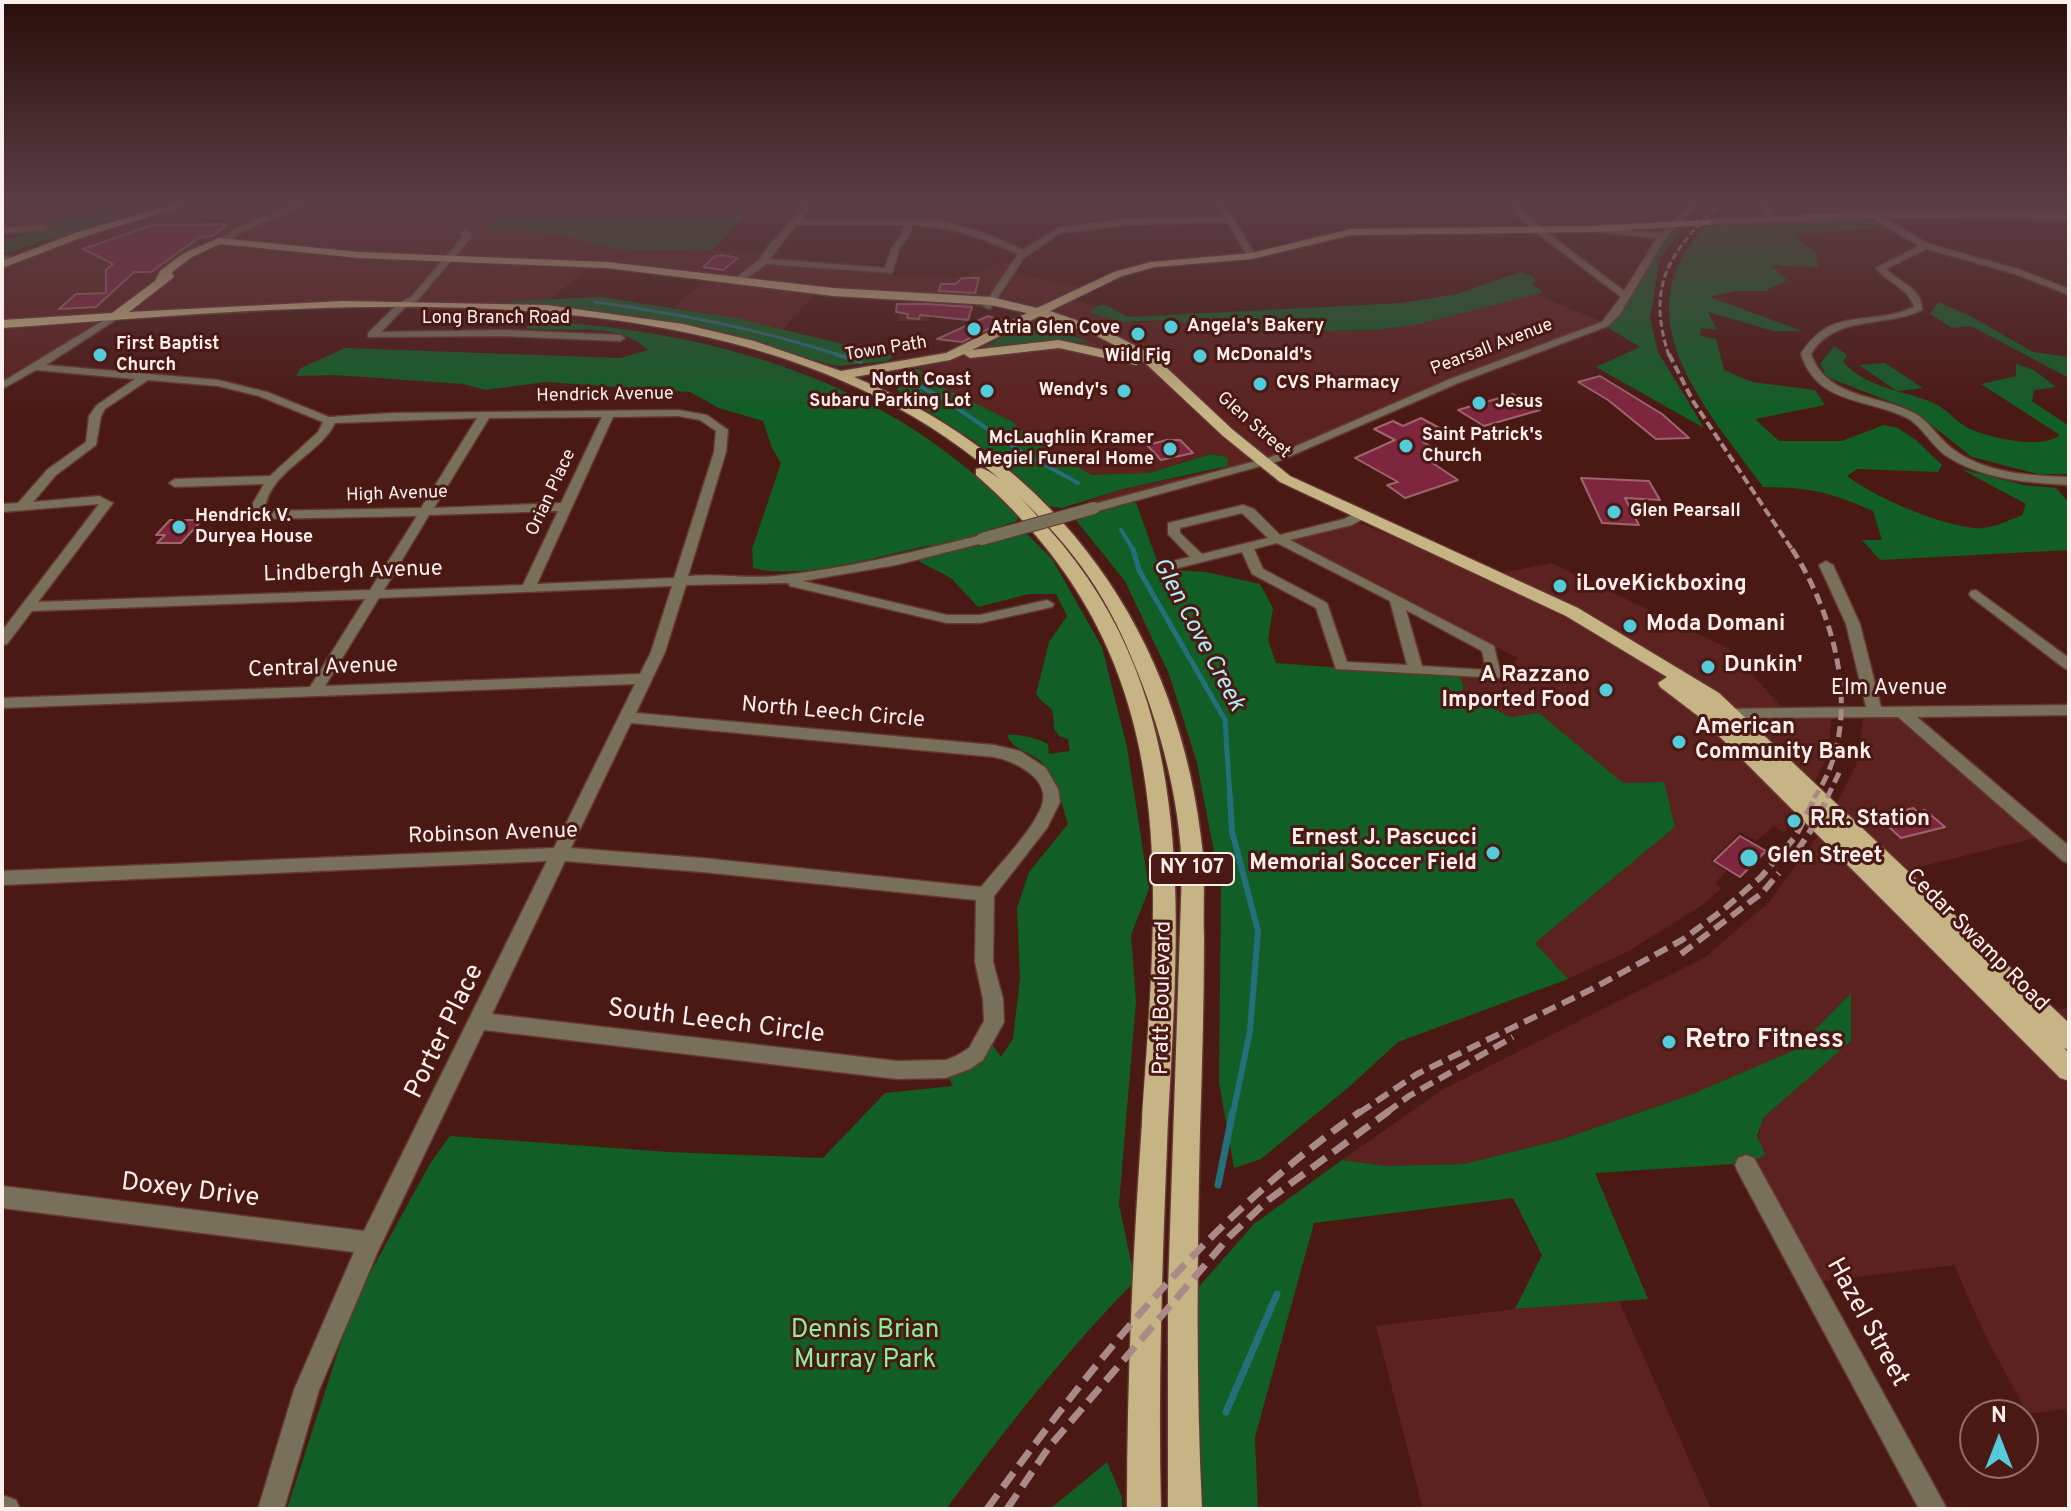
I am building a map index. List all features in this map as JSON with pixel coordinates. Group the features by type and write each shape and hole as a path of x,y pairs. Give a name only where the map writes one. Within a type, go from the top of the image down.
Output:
{"main road":[{"path":"114,317 173,272"},
{"name":"Glen Street","path":"660,272 990,304 1037,314 1148,358 1166,382"},
{"name":"Town Path","path":"950,356 1086,288 1129,272"},
{"name":"Pratt Boulevard","path":"2,324 246,308 400,308 508,313 611,323 896,389 1019,485 1071,539 1102,580 1132,635 1155,691 1177,764 1192,852 1180,1401 1185,1509"},
{"name":"Town Path","path":"835,377 950,356 1037,345 1088,348 1136,361"},
{"path":"1088,348 1121,347"},
{"name":"Glen Street","path":"1121,347 1166,382 1257,465 1353,519 1472,564 1572,612 1672,671 1720,714"},
{"path":"896,389 915,364"},
{"name":"Pratt Boulevard","path":"835,377 937,438 1002,490 1053,543 1083,584 1111,638 1133,693 1149,751 1165,851 1164,956 1141,1398 1144,1509"},
{"name":"Cedar Swamp Road","path":"1720,714 2069,1039"},
{"name":"Cedar Swamp Road","path":"1720,714 2069,1069"}],"street":[{"path":"400,308 414,299 434,272"},
{"path":"737,281 750,272"},
{"path":"990,304 1012,272"},
{"path":"1593,272 1625,296"},
{"name":"Pearsall Avenue","path":"1257,465 1446,384 1605,324 1615,314 1641,272"},
{"path":"1883,272 1914,293 1919,308 1908,314 1860,320 1831,328 1816,336 1810,344 1806,354 1807,364 1821,379 1841,392 1910,415 1948,451 1963,459 2010,474 2069,481"},
{"path":"2016,272 2069,292"},
{"name":"Long Branch Road","path":"400,308 372,335 504,333 620,338"},
{"path":"2,386 114,317"},
{"name":"Hendrick Avenue","path":"35,367 241,388 328,420 609,414 691,414 710,420 722,430 720,452 679,582"},
{"path":"23,505 52,472 92,443 95,416 101,407 145,377"},
{"name":"Orian Place","path":"528,588 609,414"},
{"path":"314,692 485,415"},
{"name":"High Avenue","path":"328,420 330,424 321,438 262,492 259,515 565,507"},
{"path":"771,581 874,566 1257,465"},
{"path":"175,483 274,480"},
{"path":"2,508 99,500 107,503 2,641"},
{"path":"1199,559 1174,534 1173,526 1243,509 1276,538 1489,649 1494,675 1341,666 1322,606 1257,571 1246,546"},
{"path":"1178,564 1353,519"},
{"path":"1826,565 1853,624 1875,713"},
{"path":"679,582 709,579 813,586 891,608 947,619 980,619 1047,604"},
{"name":"Lindbergh Avenue","path":"29,607 679,582"},
{"name":"Porter Place","path":"271,1509 307,1390 370,1243 646,679 679,582"},
{"path":"1976,594 2069,665"},
{"path":"1396,599 1416,671"},
{"name":"Central Avenue","path":"2,703 646,679"},
{"name":"Elm Avenue","path":"1720,714 2069,710"},
{"path":"1903,713 2069,856"},
{"name":"North Leech Circle","path":"628,717 978,749 1006,753 1030,764 1046,780 1052,802 1041,824 985,894"},
{"name":"Robinson Avenue","path":"2,878 562,854 985,894"},
{"name":"South Leech Circle","path":"480,1021 897,1070 946,1069 976,1054 994,1022 993,999 984,962 985,894"},
{"name":"Hazel Street","path":"1746,1165 1934,1509"},
{"name":"Doxey Drive","path":"2,1197 370,1243"}],"shaded area":[{"path":"2,272 583,272 550,300 512,300 509,301 517,305 489,309 265,308 114,317 11,381 2,380"},
{"path":"655,272 890,272 895,276 964,277 978,272 1013,272 1086,288 1068,297 1096,307 1091,314 1135,323 1169,320 1253,332 1376,330 1419,324 1532,293 1605,323 1454,381 1260,466 1094,509 1086,502 1123,489 1221,469 1227,457 1211,454 1149,473 1092,475 1030,440 1013,422 929,380 915,364 942,358 1040,312 948,296 928,321 896,321 906,296 819,290 783,329 673,307 710,278"},
{"path":"1355,521 1420,548 1501,573 1551,563 1728,648 1784,710 1832,710 1828,754 1807,799 1784,833 1774,826 1756,841 1740,832 1711,861 1726,871 1715,883 1722,888 1704,904 1627,952 1568,979 1535,943 1675,827 1539,714 1511,717 1459,693 1464,686 1460,677 1499,679 1518,658 1281,538"},
{"path":"1864,714 1900,715 2047,835 1887,875 2027,1014 2069,1008 2069,1417 2064,1409 2039,1412 2039,1399 2020,1399 1988,1341 1954,1265 1815,1282 1751,1163 1764,1117 1851,1041 1850,994 1795,1050 1690,1095 1560,1140 1464,1164 1385,1166 1342,1160 1442,1090 1704,958 1769,902 1829,820 1857,763"},
{"path":"1619,1301 1711,1509 1423,1509 1376,1326 1515,1309"}],"green space":[{"path":"1521,272 1534,277 1536,281 1532,284 1543,291 1419,324 1376,330 1252,332 1169,320 1123,322 1090,313 1100,305 1130,317 1402,303 1457,294"},
{"path":"1638,272 1658,272 1650,318 1658,352 1704,428 1596,367 1640,347 1602,324"},
{"path":"1677,272 1778,272 1787,280 1765,291 1736,291 1710,297 1802,331 1774,331 1708,312 1717,330 1701,328 1700,336 1716,339 1724,370 1752,382 1815,390 1825,405 1755,419 1779,441 1842,441 1884,425 1898,428 1916,440 1942,465 1938,472 1857,469 1847,476 1908,509 1959,526 1980,528 2005,522 2022,515 2026,504 1961,469 2024,485 2056,488 2069,503 2069,550 1880,560 1862,540 1882,540 1873,511 1819,492 1763,487 1705,407 1688,377 1676,347 1669,316 1671,286"},
{"path":"601,297 735,318 893,356 888,361 837,366 718,335 517,305 508,301"},
{"path":"1938,302 1972,317 2033,352 2069,357 2069,378 1971,326 1952,328 1930,314"},
{"name":"Dennis Brian Murray Park","path":"540,321 672,337 737,352 799,372 859,398 915,431 969,470 1018,516 1017,521 951,543 986,544 1026,533 1052,559 1102,647 1127,747 1149,889 1131,935 1136,1001 1119,1204 1135,1281 1060,1363 946,1509 287,1509 354,1302 431,1162 450,1136 668,1152 823,1158 885,1093 953,1086 948,1076 991,1043 1001,1057 1013,1039 1020,978 1017,908 1029,872 1068,824 1058,790 1045,766 1008,738 1008,735 1018,735 1039,740 1048,744 1049,754 1070,751 1068,739 1059,736 1054,729 1052,710 1036,694 1049,642 1067,616 1056,594 1029,594 978,607 951,578 920,562 923,552 932,545 817,569 772,571 753,568 752,549 781,463 763,421 719,408 690,392 546,382 485,390 463,384 334,375 296,376 301,368 345,348 620,358 648,350 635,340 606,331 526,328 530,323"},
{"path":"1031,322 1092,343 1047,340 984,347"},
{"path":"1834,346 1847,355 1843,362 1863,378 1936,404 1966,427 2014,441 2040,442 2060,435 1981,384 2016,376 2016,364 2034,370 2056,387 2034,390 2032,401 2069,426 2069,474 2038,474 1972,457 1914,411 1827,377 1820,364"},
{"path":"1885,363 1923,388 1897,391 1859,365"},
{"path":"913,369 919,369 929,380 1013,422 1030,440 1092,475 1149,473 1211,454 1227,457 1228,466 1123,489 1062,508 1042,505 976,442 901,394 895,386 898,379"},
{"path":"1123,503 1136,503 1160,569 1206,572 1260,584 1273,608 1268,640 1276,663 1460,677 1464,687 1460,693 1511,717 1539,713 1623,783 1664,782 1675,827 1535,943 1568,979 1398,1042 1261,1159 1234,1168 1219,1082 1221,888 1197,763 1169,674 1125,581 1075,519"},
{"path":"1851,993 1851,1041 1764,1117 1757,1136 1765,1154 1751,1163 1595,1173 1648,1299 1515,1309 1542,1255 1513,1198 1314,1223 1255,1437 1258,1509 1198,1509 1190,1297 1254,1224 1342,1160 1385,1166 1464,1164 1560,1140 1690,1095 1795,1050"},
{"path":"1107,1462 1122,1497 1122,1509 1050,1509"}],"building":[{"path":"106,272 152,272 134,272 96,307 59,309 76,294 106,293"},
{"path":"962,278 979,278 975,293 939,291 941,284 956,284"},
{"path":"897,304 972,307 968,320 920,315 919,319 907,318 908,314 896,312"},
{"path":"988,316 1004,321 962,342 937,339"},
{"name":"Glen Pearsall","path":"1600,376 1662,414 1689,438 1656,439 1608,400 1578,382"},
{"path":"1513,394 1540,410 1484,426 1458,410"},
{"path":"1421,418 1447,432 1423,442 1437,450 1422,456 1458,480 1405,498 1387,485 1398,482 1355,458 1395,440 1374,429 1393,421 1403,426"},
{"name":"McLaughlin Kramer Megiel Funeral Home","path":"1180,440 1193,453 1161,460 1147,445"},
{"name":"Glen Pearsall","path":"1581,478 1649,481 1660,500 1625,498 1639,525 1602,523"},
{"name":"Hendrick V. Duryea House","path":"170,520 202,520 181,543 157,543 165,535 156,535"},
{"path":"1913,808 1918,812 1925,810 1945,827 1901,838 1878,817"},
{"name":"Glen Street","path":"1740,836 1766,851 1740,877 1714,861"}],"waterway":[{"name":"Glen Cove Creek","path":"595,302 720,323 842,356"},
{"name":"Glen Cove Creek","path":"835,354 861,362"},
{"name":"Glen Cove Creek","path":"907,380 941,397 1018,450 1078,483"},
{"name":"Glen Cove Creek","path":"1121,530 1133,550"},
{"name":"Glen Cove Creek","path":"1133,550 1139,570 1225,720 1230,798"},
{"name":"Glen Cove Creek","path":"1230,796 1232,831 1258,931 1250,1031 1233,1113"},
{"name":"Glen Cove Creek","path":"1218,1185 1233,1111"},
{"name":"Glen Cove Creek","path":"1226,1412 1277,1294"}],"railway":[{"path":"1667,272 1660,308 1669,356"},
{"path":"1669,354 1693,401 1793,551"},
{"path":"1792,549 1822,607 1839,672 1841,705 1838,738 1830,769 1814,798"},
{"path":"1827,798 1840,771"},
{"path":"1359,1113 1417,1074 1592,989 1682,940 1761,877 1795,837 1816,796"},
{"path":"1797,851 1817,821 1828,796"},
{"path":"1681,954 1762,893 1779,873"},
{"path":"1386,1113 1409,1096 1513,1037"},
{"path":"987,1509 1069,1399 1158,1294 1254,1197 1306,1152 1361,1111"},
{"path":"1007,1509 1049,1447 1229,1237 1267,1201 1389,1111"}],"place":[{"name":"Angela's Bakery","path":"1171,327"},
{"name":"Atria Glen Cove","path":"974,329"},
{"name":"Wild Fig","path":"1138,334"},
{"name":"First Baptist Church","path":"100,355"},
{"name":"McDonald's","path":"1200,356"},
{"name":"CVS Pharmacy","path":"1260,384"},
{"name":"North Coast Subaru Parking Lot","path":"987,391"},
{"name":"Wendy's","path":"1124,391"},
{"name":"Jesus","path":"1479,403"},
{"name":"Saint Patrick's Church","path":"1406,446"},
{"name":"McLaughlin Kramer Megiel Funeral Home","path":"1170,449"},
{"name":"Glen Pearsall","path":"1614,512"},
{"name":"Hendrick V. Duryea House","path":"179,527"},
{"name":"iLoveKickboxing","path":"1560,586"},
{"name":"Moda Domani","path":"1630,626"},
{"name":"Dunkin'","path":"1708,667"},
{"name":"A Razzano Imported Food","path":"1606,690"},
{"name":"American Community Bank","path":"1679,742"},
{"name":"R.R. Station","path":"1794,821"},
{"name":"Ernest J. Pascucci Memorial Soccer Field","path":"1493,853"},
{"name":"Glen Street","path":"1749,858"},
{"name":"Retro Fitness","path":"1669,1042"}]}
